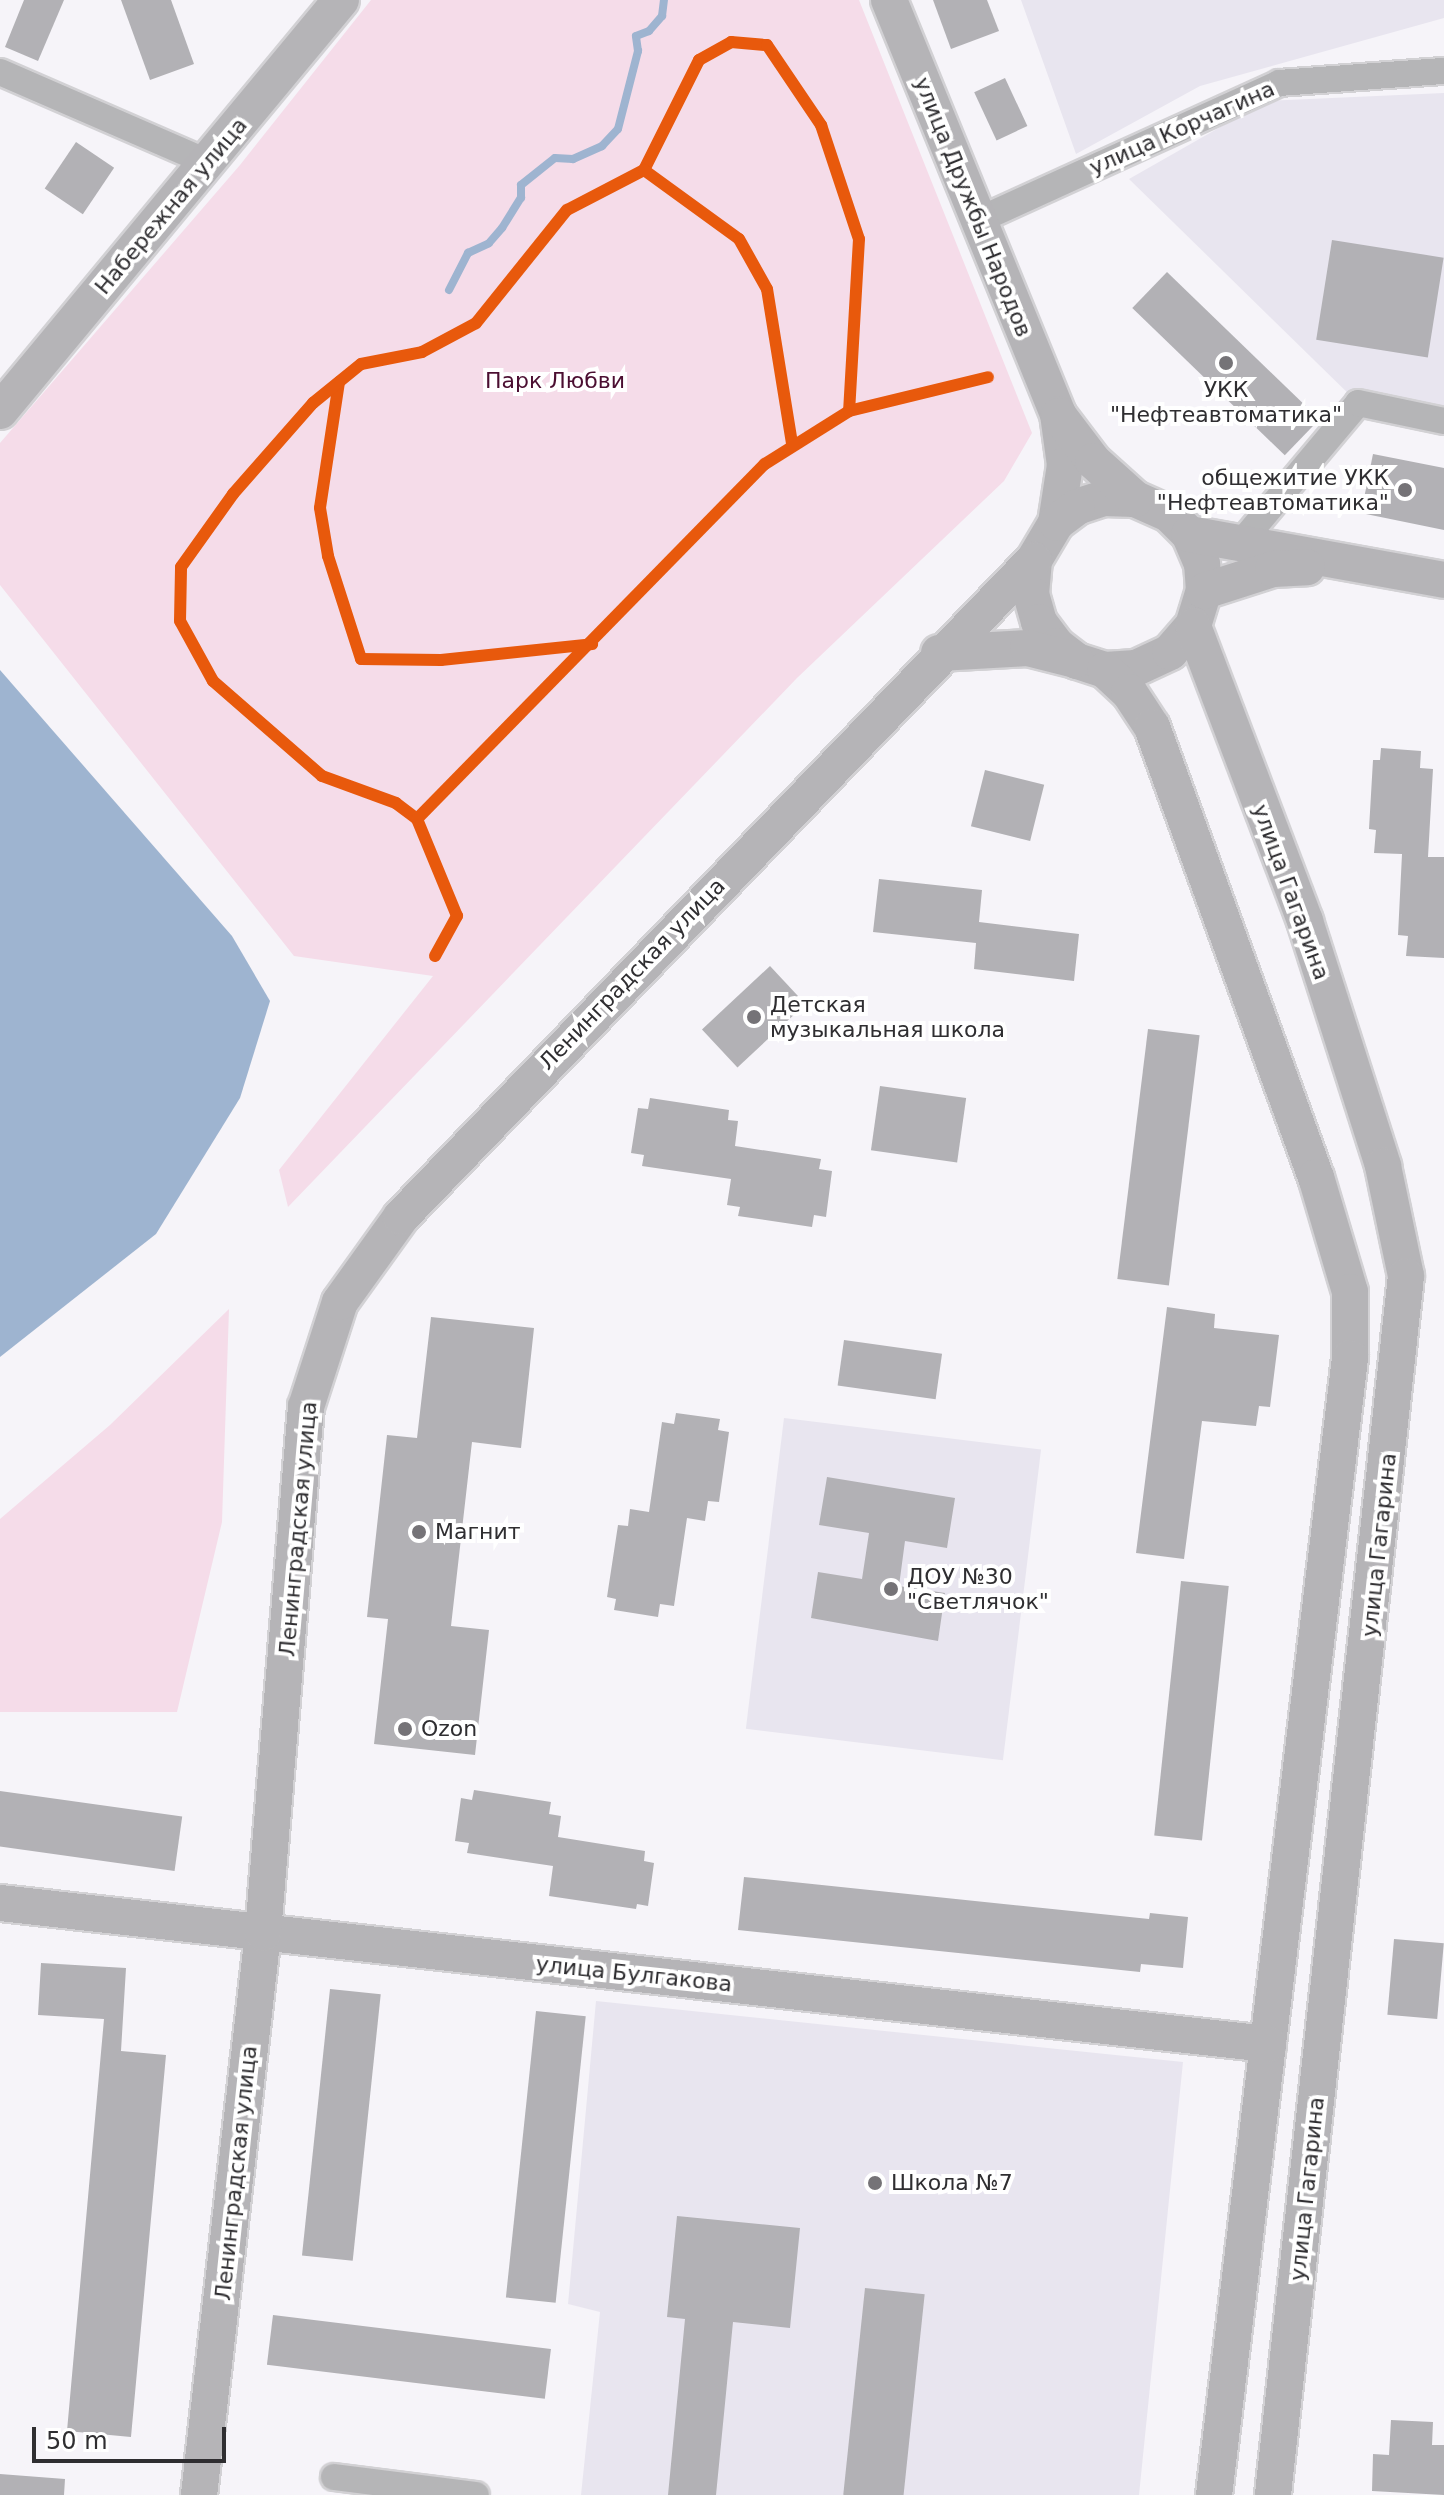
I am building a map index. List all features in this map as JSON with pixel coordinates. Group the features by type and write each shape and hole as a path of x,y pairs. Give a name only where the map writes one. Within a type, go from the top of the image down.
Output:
{"street":[{"name":"Набережная улица","path":"0,411 341,0"},
{"name":"улица Дружбы Народов","path":"889,0 1058,414"},
{"name":"улица Корчагина","path":"979,220 1279,83 1444,71"},
{"path":"0,72 207,162"},
{"path":"1239,545 1358,403 1444,421"},
{"path":"939,653 1028,648 1091,665 1136,668 1170,652 1193,626 1204,591 1202,564 1189,534 1169,514 1135,499 1093,461 1058,414"},
{"path":"1058,414 1065,465 1056,523 1034,560 1031,594 1039,622 1057,646 1129,692 1152,727 1316,1177 1350,1292 1350,1358 1214,2495"},
{"path":"1056,523 1077,507 1104,498 1135,499"},
{"path":"1189,534 1444,580"},
{"name":"Ленинградская улица","path":"199,2495 263,1933 306,1407 340,1302 401,1217 939,653 1034,560"},
{"path":"1204,591 1273,569 1368,565"},
{"name":"улица Гагарина","path":"1193,626 1305,921 1383,1166 1406,1276 1273,2495"},
{"name":"улица Булгакова","path":"0,1903 1268,2044"},
{"path":"334,2477 476,2495"}],"shaded area":[{"path":"1021,0 1444,0 1444,18 1200,86 1076,154"},
{"path":"1444,93 1444,414 1358,403 1129,179 1266,101"},
{"name":"ДОУ №30 \"Светлячок\"","path":"784,1418 1041,1450 1003,1760 746,1729"},
{"name":"Школа №7","path":"596,2001 1183,2062 1139,2495 581,2495 600,2312 568,2304"}],"green space":[{"name":"Парк Любви","path":"371,0 859,0 1032,433 1004,481 797,678 288,1207 279,1170 433,976 294,956 0,585 0,443 240,165"},
{"path":"229,1309 222,1522 177,1712 0,1712 0,1519 110,1425"}],"water":[{"path":"0,670 232,936 270,1001 240,1098 156,1234 0,1357"}],"building":[{"path":"24,0 64,0 38,61 5,47"},
{"path":"121,0 171,0 194,64 150,80"},
{"path":"933,0 987,0 999,31 951,49"},
{"path":"1005,78 1027,126 997,140 974,92"},
{"path":"76,142 114,168 83,214 45,188"},
{"path":"1332,240 1444,258 1428,357 1316,340"},
{"name":"УКК \"Нефтеавтоматика\"","path":"1167,272 1320,419 1285,455 1132,308"},
{"name":"общежитие УКК \"Нефтеавтоматика\"","path":"1373,454 1444,468 1444,530 1361,513"},
{"path":"1381,748 1421,751 1420,768 1433,769 1428,857 1444,857 1444,958 1406,956 1408,936 1398,935 1402,854 1374,853 1376,830 1369,829 1373,760 1380,760"},
{"path":"985,770 1044,785 1030,841 971,826"},
{"path":"879,879 982,890 979,922 1079,934 1074,981 974,969 976,943 873,932"},
{"name":"Детская музыкальная школа","path":"770,966 805,1004 737,1067 702,1029"},
{"path":"1148,1029 1200,1035 1169,1285 1117,1279"},
{"path":"880,1086 966,1098 957,1162 871,1150"},
{"path":"650,1098 729,1110 728,1120 738,1121 735,1146 821,1159 819,1169 832,1171 826,1217 814,1215 812,1227 738,1216 740,1207 727,1205 731,1179 642,1166 644,1155 631,1153 638,1108 648,1109"},
{"path":"1167,1307 1215,1314 1214,1328 1279,1335 1270,1407 1259,1406 1256,1426 1202,1421 1184,1559 1136,1553"},
{"name":"Магнит","path":"431,1317 534,1328 521,1448 472,1442 451,1626 489,1630 475,1755 374,1744 388,1619 367,1617 387,1435 417,1438"},
{"path":"844,1340 942,1354 936,1399 838,1386"},
{"path":"676,1413 720,1419 718,1430 729,1432 719,1502 708,1501 705,1521 687,1518 674,1606 660,1604 658,1617 614,1610 616,1599 607,1597 618,1525 628,1526 630,1509 649,1512 662,1422 674,1424"},
{"path":"827,1477 955,1498 947,1548 905,1541 899,1586 945,1593 938,1641 811,1618 818,1572 862,1579 869,1533 819,1525"},
{"path":"1181,1581 1229,1586 1202,1841 1154,1836"},
{"path":"474,1790 551,1802 549,1814 561,1816 558,1837 645,1851 644,1861 654,1863 648,1906 637,1904 636,1909 549,1896 553,1866 467,1853 469,1843 455,1841 461,1798 472,1800"},
{"path":"0,1791 182,1817 175,1871 0,1847"},
{"path":"744,1877 1149,1919 1150,1913 1188,1917 1183,1968 1141,1964 1140,1972 738,1930"},
{"path":"1394,1939 1444,1943 1437,2019 1387,2015"},
{"path":"41,1963 126,1968 121,2051 166,2055 131,2437 67,2431 104,2019 38,2015"},
{"path":"330,1989 381,1994 353,2261 302,2256"},
{"path":"536,2011 586,2016 556,2303 506,2297"},
{"path":"677,2216 800,2228 790,2328 733,2322 716,2495 668,2495 685,2319 667,2317"},
{"path":"865,2288 925,2294 904,2495 843,2495"},
{"path":"273,2315 551,2349 545,2399 267,2365"},
{"path":"1391,2420 1433,2422 1432,2445 1444,2445 1444,2495 1372,2491 1373,2454 1389,2455"},
{"path":"0,2474 65,2479 64,2495 0,2495"}],"waterway":[{"path":"449,290 468,253 489,243 502,228 521,198 521,185 555,158 573,159 602,146 618,129 638,51 636,36 649,31 662,16 664,0"}],"cycle path":[{"path":"644,170 699,60 731,42 767,45 821,125 859,239 849,411"},
{"path":"417,819 396,803 322,776 213,681 180,621 181,567 233,494 313,403 361,364 422,352 476,323 567,210 644,170 739,239 767,289 792,444"},
{"path":"435,956 457,916 417,819 765,464 849,411 988,377"},
{"path":"339,382 320,508 328,556 361,659 441,660 592,644"}],"place":[{"name":"УКК \"Нефтеавтоматика\"","path":"1226,363"},
{"name":"общежитие УКК \"Нефтеавтоматика\"","path":"1405,490"},
{"name":"Детская музыкальная школа","path":"754,1017"},
{"name":"Магнит","path":"419,1532"},
{"name":"ДОУ №30 \"Светлячок\"","path":"891,1589"},
{"name":"Ozon","path":"405,1729"},
{"name":"Школа №7","path":"875,2183"}]}
